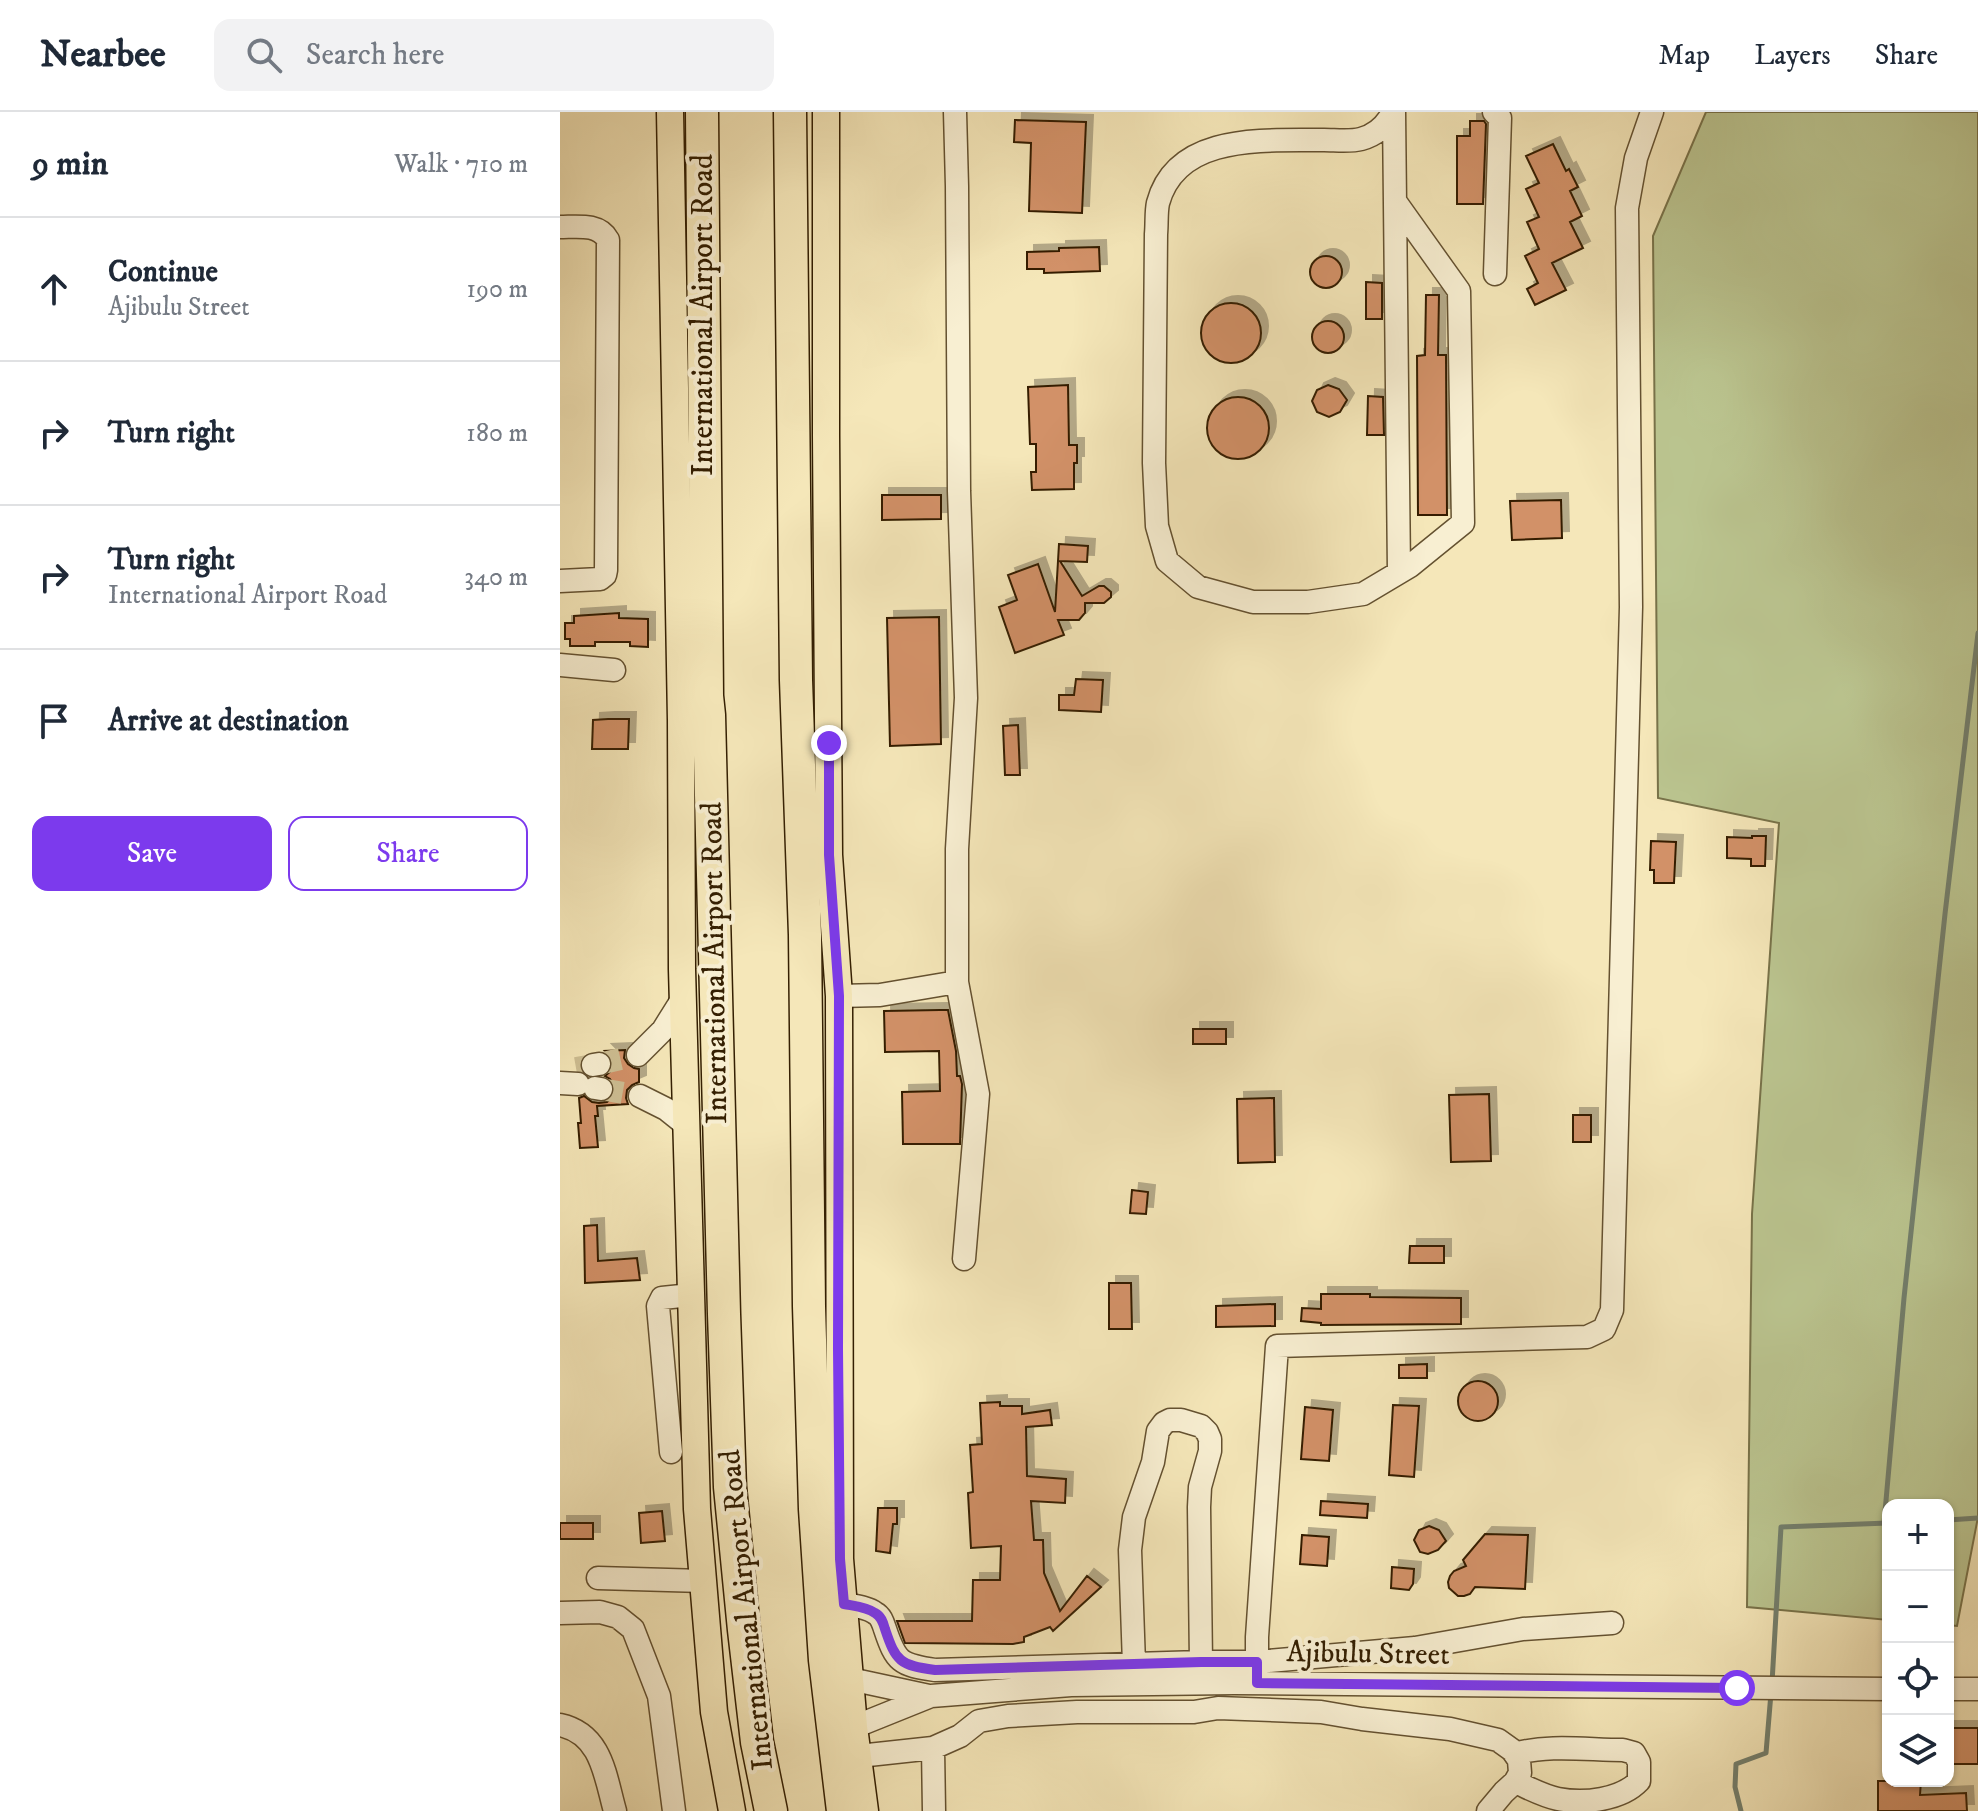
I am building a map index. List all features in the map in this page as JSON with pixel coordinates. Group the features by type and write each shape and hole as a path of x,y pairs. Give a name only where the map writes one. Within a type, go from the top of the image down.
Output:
{"highway":[{"name":"International Airport Road","path":"702,112 707,696 730,1487 757,1742 771,1811"},
{"path":"790,112 796,680 805,935 809,1306 815,1509 825,1660 843,1811"}],"main road":[{"name":"International Airport Road","path":"670,112 683,998 697,1509 714,1712 732,1811"},
{"path":"826,112 829,855 839,996 840,1559 854,1727 865,1811"},
{"path":"805,935 829,855"},
{"path":"682,883 714,882"}],"street":[{"path":"955,112 959,491 966,698 957,849 957,982 978,1094 964,1259"},
{"path":"1394,112 1377,132 1359,139 1245,141 1198,154 1179,166 1167,181 1157,204 1154,463 1157,526 1167,561 1198,587 1253,602 1308,602 1363,594 1399,572 1463,523 1459,291 1397,204"},
{"path":"1394,112 1399,572"},
{"path":"1494,112 1500,118 1495,274"},
{"path":"1257,1673 1277,1346 1587,1337 1604,1329 1612,1310 1631,607 1627,208 1636,158 1652,112"},
{"path":"560,227 597,230 604,233 608,240 606,570 600,579 560,581"},
{"path":"560,665 614,670"},
{"path":"839,996 880,995 957,982"},
{"path":"638,1055 663,1030 683,998"},
{"path":"640,1096 666,1109 686,1125"},
{"path":"671,1452 658,1306 662,1298 691,1295"},
{"path":"1134,1664 1130,1550 1134,1517 1153,1462 1158,1431 1170,1420 1201,1426 1210,1439 1199,1507 1201,1662"},
{"path":"598,1578 703,1581"},
{"path":"844,1604 879,1615 895,1656 903,1662 935,1670 1201,1662 1257,1673 1523,1629 1612,1623"},
{"path":"560,1613 600,1612 618,1617 633,1629 659,1696 674,1811"},
{"name":"Ajibulu Street","path":"854,1727 931,1696 1257,1673 1737,1688 1882,1689"},
{"path":"850,1679 931,1696"},
{"path":"1954,1689 1978,1689"},
{"path":"859,1756 933,1748 960,1736 979,1721 1008,1716 1077,1712 1194,1712 1218,1708 1321,1712 1450,1729 1498,1740 1515,1754 1520,1773 1488,1811"},
{"path":"560,1725 574,1729 589,1739 600,1755 615,1811"},
{"path":"933,1748 934,1811"},
{"path":"1515,1754 1545,1750 1630,1750 1639,1762 1639,1781 1629,1791 1617,1796 1559,1799 1515,1782"}],"green space":[{"path":"1706,112 1978,112 1978,1517 1957,1626 1954,1626 1954,1499 1882,1499 1882,1619 1747,1607 1752,1214 1779,823 1658,798 1653,236"}],"building":[{"path":"1015,120 1086,122 1082,213 1029,211 1031,143 1014,142"},
{"path":"1470,121 1484,121 1486,124 1483,204 1457,204 1457,136 1470,136"},
{"path":"1553,144 1578,187 1570,191 1582,216 1570,222 1583,248 1552,263 1566,290 1535,305 1527,289 1538,283 1525,256 1539,249 1527,222 1539,217 1526,189 1539,183 1526,156"},
{"path":"1099,247 1100,271 1044,273 1044,269 1027,269 1027,252"},
{"path":"1326,256 1337,261 1342,272 1337,283 1326,288 1315,283 1310,272 1315,261"},
{"path":"1366,282 1382,283 1382,319 1366,319"},
{"path":"1426,295 1439,295 1438,355 1446,355 1447,515 1418,515 1417,356 1425,355"},
{"path":"1231,303 1243,305 1252,312 1259,321 1259,345 1252,354 1243,361 1231,363 1219,361 1210,354 1203,345 1201,333 1203,321 1210,312 1219,305"},
{"path":"1328,321 1340,325 1344,337 1340,349 1328,353 1316,349 1312,337 1316,325"},
{"path":"1068,385 1069,445 1077,445 1074,489 1032,490 1031,472 1036,472 1036,444 1030,444 1028,387"},
{"path":"1328,385 1339,389 1347,400 1340,412 1329,417 1317,412 1312,401 1317,390"},
{"path":"1368,396 1383,397 1384,435 1367,435"},
{"path":"1238,397 1250,399 1260,406 1267,416 1267,440 1260,450 1250,457 1238,459 1226,457 1216,450 1209,440 1207,428 1209,416 1216,406 1226,399"},
{"path":"882,495 941,495 941,519 882,520"},
{"path":"1561,500 1562,538 1512,540 1510,501"},
{"path":"1059,544 1088,546 1087,562 1060,561 1082,596 1104,586 1111,592 1111,597 1104,603 1085,603 1085,613 1079,620 1058,620 1064,635 1015,653 999,607 1017,600 1008,575 1038,564 1055,612"},
{"path":"619,613 619,618 648,619 648,647 630,646 630,642 570,646 570,639 565,639 565,623 574,623 574,616"},
{"path":"939,617 941,744 890,746 887,618"},
{"path":"1076,679 1103,680 1101,712 1059,710 1059,695 1074,695"},
{"path":"629,719 628,749 592,749 593,720"},
{"path":"1018,725 1020,775 1005,775 1003,726"},
{"path":"1766,836 1765,866 1751,866 1751,859 1727,858 1727,837"},
{"path":"1651,841 1676,842 1674,883 1654,883 1654,870 1650,870"},
{"path":"948,1010 957,1076 960,1076 962,1084 960,1144 903,1144 902,1092 940,1091 939,1051 885,1052 884,1011"},
{"path":"1193,1029 1226,1029 1226,1044 1193,1044"},
{"path":"625,1050 624,1058 628,1064 639,1069 639,1082 627,1090 628,1104 597,1106 598,1147 580,1148 579,1098 584,1096 599,1103 611,1098 615,1092 614,1085 605,1076 612,1070 613,1062 605,1051"},
{"path":"1489,1094 1491,1161 1451,1162 1449,1095"},
{"path":"1274,1098 1275,1162 1238,1163 1237,1099"},
{"path":"1573,1115 1591,1115 1591,1142 1573,1142"},
{"path":"1132,1190 1148,1192 1146,1214 1130,1213"},
{"path":"597,1225 598,1261 637,1258 640,1280 585,1283 584,1226"},
{"path":"1410,1246 1444,1246 1444,1263 1409,1263"},
{"path":"1109,1283 1131,1283 1132,1329 1109,1329"},
{"path":"1321,1294 1461,1298 1461,1324 1321,1325 1301,1321 1302,1308 1321,1309"},
{"path":"1275,1304 1275,1326 1216,1327 1216,1306"},
{"path":"1427,1364 1427,1378 1399,1378 1399,1365"},
{"path":"1478,1381 1492,1387 1498,1401 1492,1415 1478,1421 1464,1415 1458,1401 1464,1387"},
{"path":"1000,1402 1000,1406 1022,1406 1022,1414 1050,1410 1052,1425 1026,1427 1027,1476 1066,1479 1065,1503 1031,1501 1034,1540 1043,1540 1044,1573 1060,1611 1087,1576 1101,1587 1053,1631 1050,1627 1024,1637 1024,1642 905,1643 897,1621 972,1621 973,1580 1000,1580 1001,1546 971,1548 968,1493 973,1492 970,1445 982,1444 980,1403"},
{"path":"1393,1405 1419,1406 1414,1477 1389,1475"},
{"path":"1305,1407 1333,1410 1329,1461 1301,1459"},
{"path":"1321,1501 1368,1504 1367,1518 1320,1515"},
{"path":"878,1508 897,1508 897,1524 893,1524 890,1553 876,1551"},
{"path":"662,1511 665,1541 641,1543 639,1513"},
{"path":"560,1523 593,1523 593,1539 560,1539"},
{"path":"1429,1526 1439,1530 1446,1541 1438,1550 1428,1554 1420,1552 1414,1540 1419,1530"},
{"path":"1485,1534 1528,1535 1525,1589 1475,1587 1470,1594 1458,1596 1449,1588 1450,1576 1466,1566 1463,1560"},
{"path":"1302,1535 1329,1537 1327,1566 1300,1564"},
{"path":"1392,1567 1414,1569 1413,1584 1409,1590 1391,1588"},
{"path":"1954,1728 1978,1728 1978,1764 1954,1764"},
{"path":"1878,1781 1882,1781 1882,1787 1921,1787 1920,1795 1966,1793 1967,1811 1878,1811"}],"waterway":[{"path":"1886,1499 1904,1298 1978,633"},
{"path":"1954,1520 1978,1518"},
{"path":"1772,1683 1781,1527 1882,1523"},
{"path":"1741,1811 1735,1787 1736,1764 1766,1753 1771,1693"}],"tunnel":[{"path":"599,1064 638,1055"},
{"path":"576,1068 593,1065"},
{"path":"601,1089 640,1096"}],"route":[{"path":"829,743 829,855 839,996 838,1349 840,1559 844,1604 879,1615 895,1656 903,1662 935,1670 1257,1662 1257,1683 1737,1688"}]}
